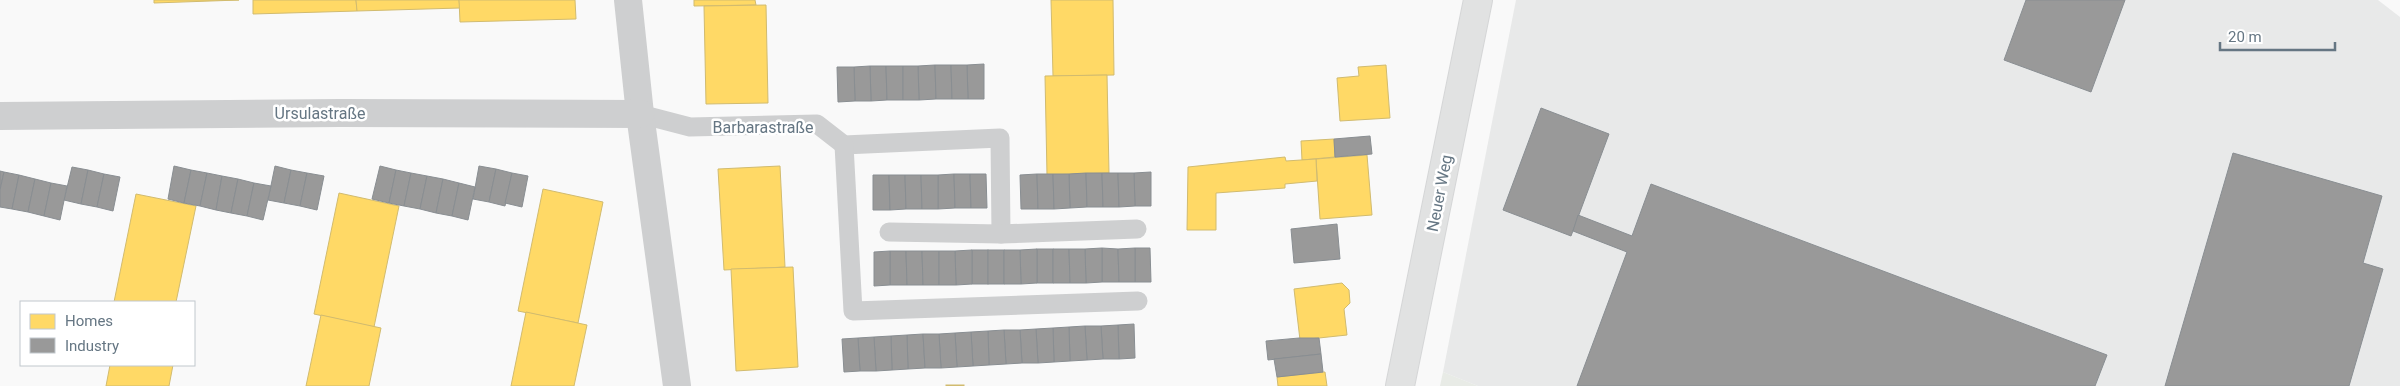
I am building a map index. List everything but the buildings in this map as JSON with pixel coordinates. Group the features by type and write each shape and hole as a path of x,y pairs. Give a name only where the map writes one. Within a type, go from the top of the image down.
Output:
{"street":[{"path":"628,0 640,114 677,386"},
{"name":"Neuer Weg","path":"1400,386 1478,0"},
{"name":"Ursulastraße","path":"0,116 340,113 640,114"}],"lane":[{"name":"Barbarastraße","path":"640,114 690,127 817,124 844,145"},
{"path":"1001,234 1000,138 844,145 854,311 1138,301"},
{"path":"889,232 1001,234 1138,229"}],"shaded area":[{"path":"1516,0 2378,0 2400,17 2400,386 1478,386 1443,372"},
{"path":"1443,372 1478,386 1440,386"}]}
